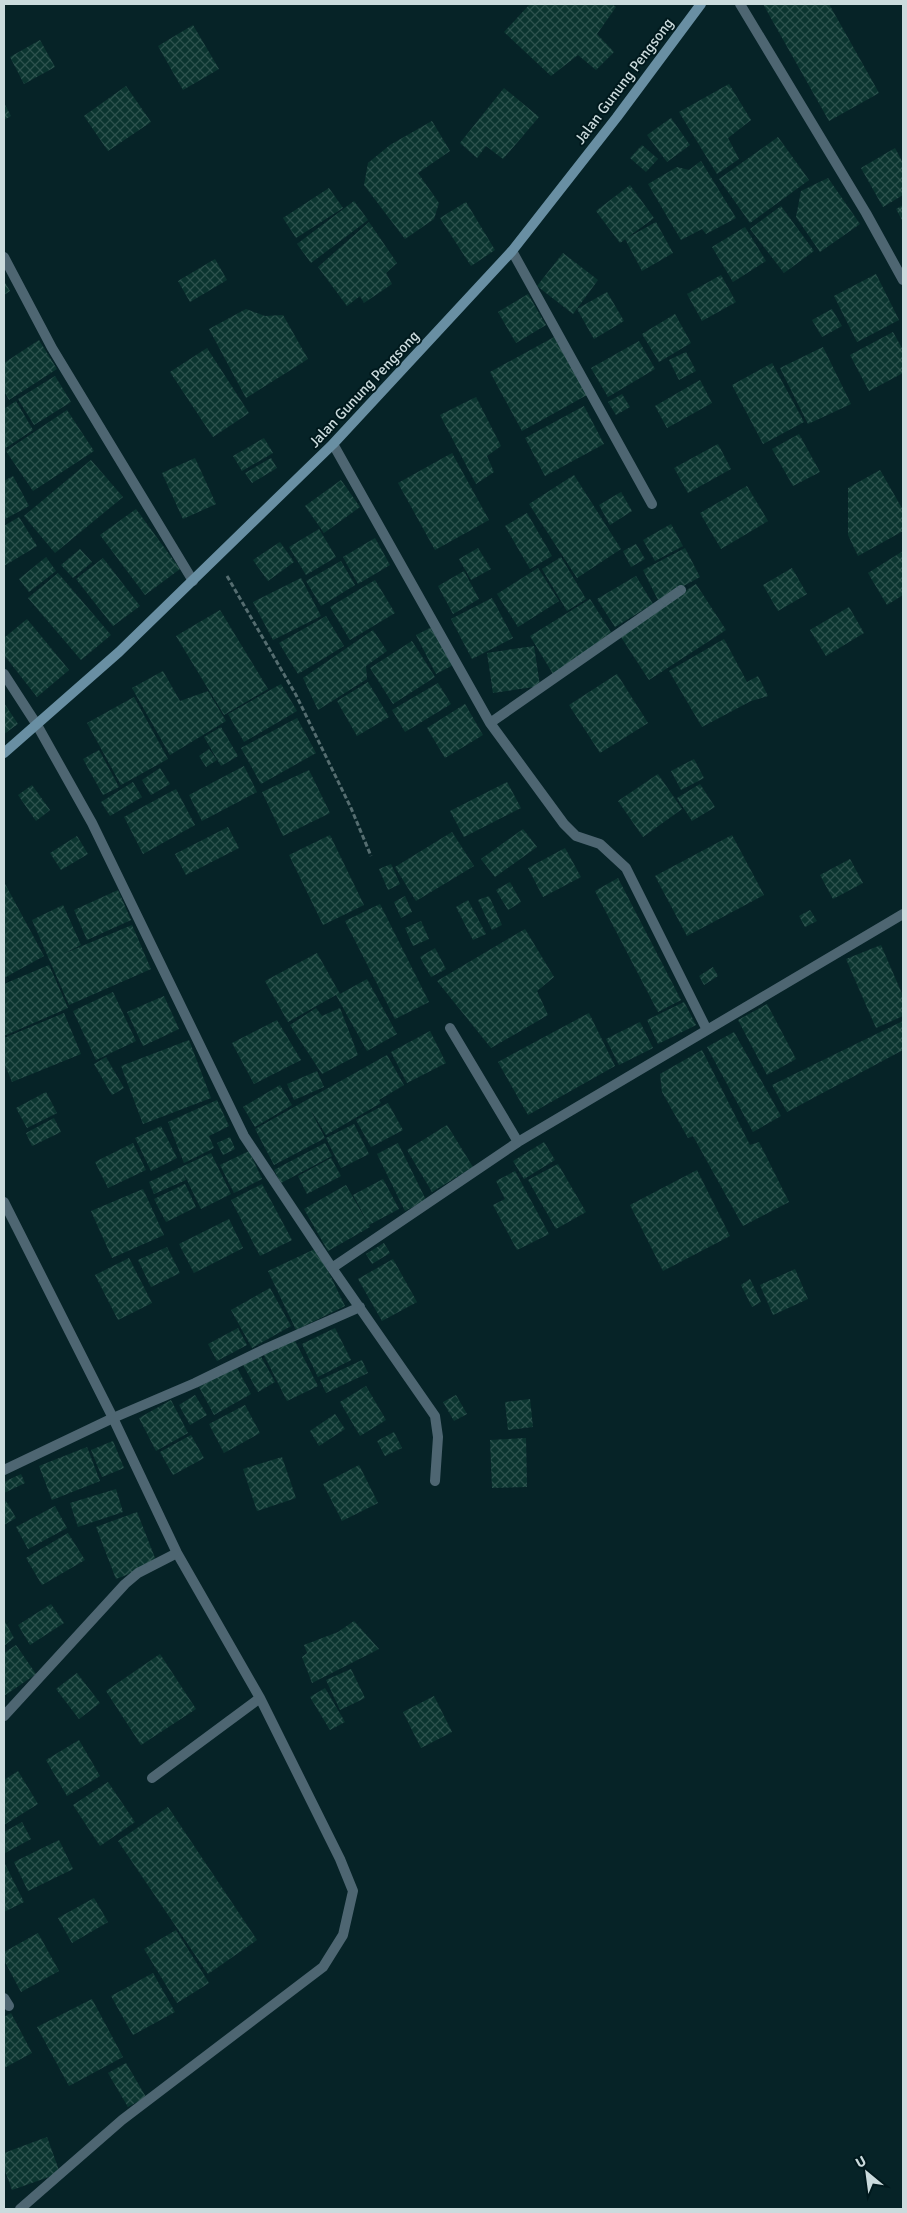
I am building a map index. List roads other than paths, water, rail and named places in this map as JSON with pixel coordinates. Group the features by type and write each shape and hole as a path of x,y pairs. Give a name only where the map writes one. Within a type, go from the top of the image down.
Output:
{"street":[{"name":"Jalan Gunung Pengsong","path":"4,753 37,725 193,581 333,444 512,251 617,117 701,4"},
{"path":"740,4 866,213 903,280"},
{"path":"512,251 652,504"},
{"path":"4,257 52,348 193,581"},
{"path":"333,444 490,723 564,824 576,836 600,844 626,868 706,1028"},
{"path":"490,723 681,590"},
{"path":"4,674 37,725 92,823 244,1136 332,1268 435,1416 438,1437 435,1481"},
{"path":"332,1268 518,1142 706,1028 903,914"},
{"path":"450,1028 518,1142"},
{"path":"4,1202 113,1418 177,1553 260,1698 340,1859 352,1891 343,1935 323,1967 122,2120 20,2209"},
{"path":"4,1470 113,1418 195,1384 267,1348 360,1306"},
{"path":"4,1716 125,1584 138,1573 177,1553"},
{"path":"152,1778 260,1698"}]}
